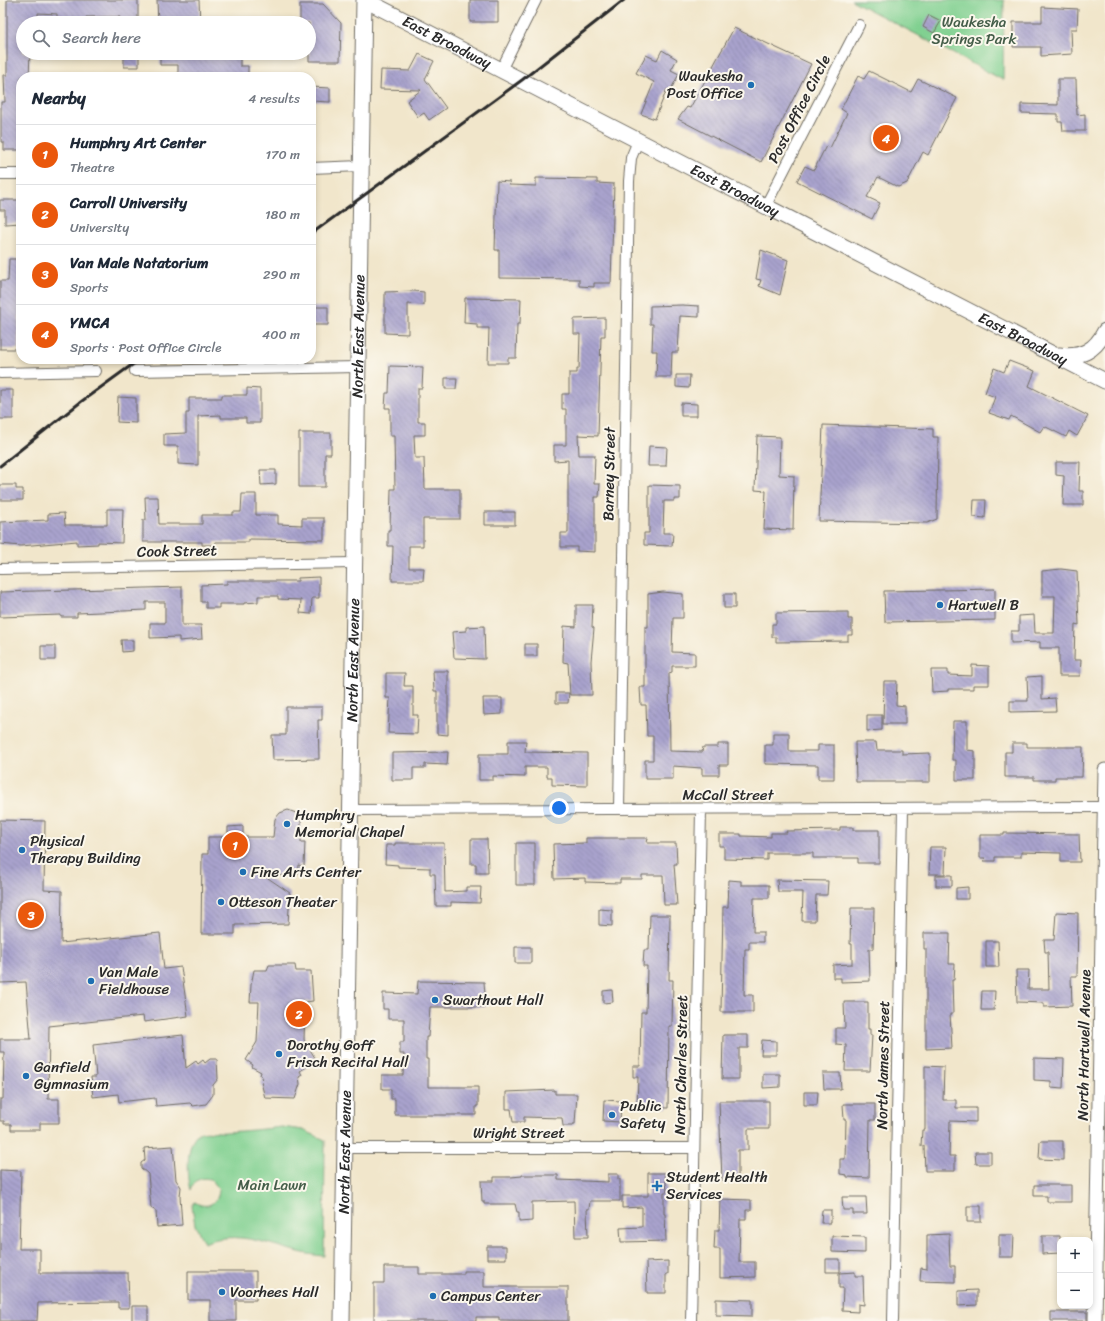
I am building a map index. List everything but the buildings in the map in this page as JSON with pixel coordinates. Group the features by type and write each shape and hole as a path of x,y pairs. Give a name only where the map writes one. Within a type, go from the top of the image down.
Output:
{"main road":[{"name":"East Broadway","path":"365,0 1105,381"},
{"name":"North East Avenue","path":"342,1321 360,166 365,0"},
{"path":"1054,355 1068,356 1085,354 1098,342 1105,331"}],"street":[{"path":"502,70 536,0"},
{"name":"Post Office Circle","path":"765,207 859,25"},
{"name":"Barney Street","path":"619,809 630,181 631,158 638,141"},
{"path":"316,168 360,166"},
{"path":"0,174 16,174"},
{"path":"135,371 358,367"},
{"path":"0,372 96,371"},
{"name":"Cook Street","path":"0,569 354,563"},
{"name":"North Hartwell Avenue","path":"1095,1321 1101,1182 1105,770"},
{"name":"McCall Street","path":"351,810 701,810 1105,807"},
{"name":"North James Street","path":"893,1321 903,809"},
{"name":"North Charles Street","path":"691,1321 701,810"},
{"name":"Wright Street","path":"344,1148 694,1148"}],"green space":[{"name":"Waukesha Springs Park","path":"851,0 1004,0 1003,80"},
{"name":"Main Lawn","path":"282,1127 303,1130 325,1140 324,1256 294,1251 250,1239 220,1239 204,1243 195,1225 192,1206 195,1202 203,1205 211,1204 217,1198 219,1189 212,1180 205,1178 199,1179 194,1183 191,1190 188,1158 192,1141 196,1135 204,1131 247,1131"}],"railway":[{"path":"316,230 522,80 624,0"},
{"path":"0,466 82,401 133,364"}],"place":[{"name":"Waukesha Post Office","path":"751,85"},
{"name":"YMCA","path":"886,138"},
{"name":"Hartwell B","path":"940,605"},
{"name":"Humphry Memorial Chapel","path":"287,824"},
{"name":"Humphry Art Center","path":"235,845"},
{"name":"Physical Therapy Building","path":"22,850"},
{"name":"Fine Arts Center","path":"243,872"},
{"name":"Otteson Theater","path":"221,902"},
{"name":"Van Male Natatorium","path":"31,915"},
{"name":"Van Male Fieldhouse","path":"91,981"},
{"name":"Swarthout Hall","path":"435,1000"},
{"name":"Carroll University","path":"299,1014"},
{"name":"Dorothy Goff Frisch Recital Hall","path":"279,1054"},
{"name":"Ganfield Gymnasium","path":"26,1076"},
{"name":"Public Safety","path":"612,1115"},
{"name":"Student Health Services","path":"657,1186"},
{"name":"Voorhees Hall","path":"222,1292"},
{"name":"Campus Center","path":"433,1296"}]}
